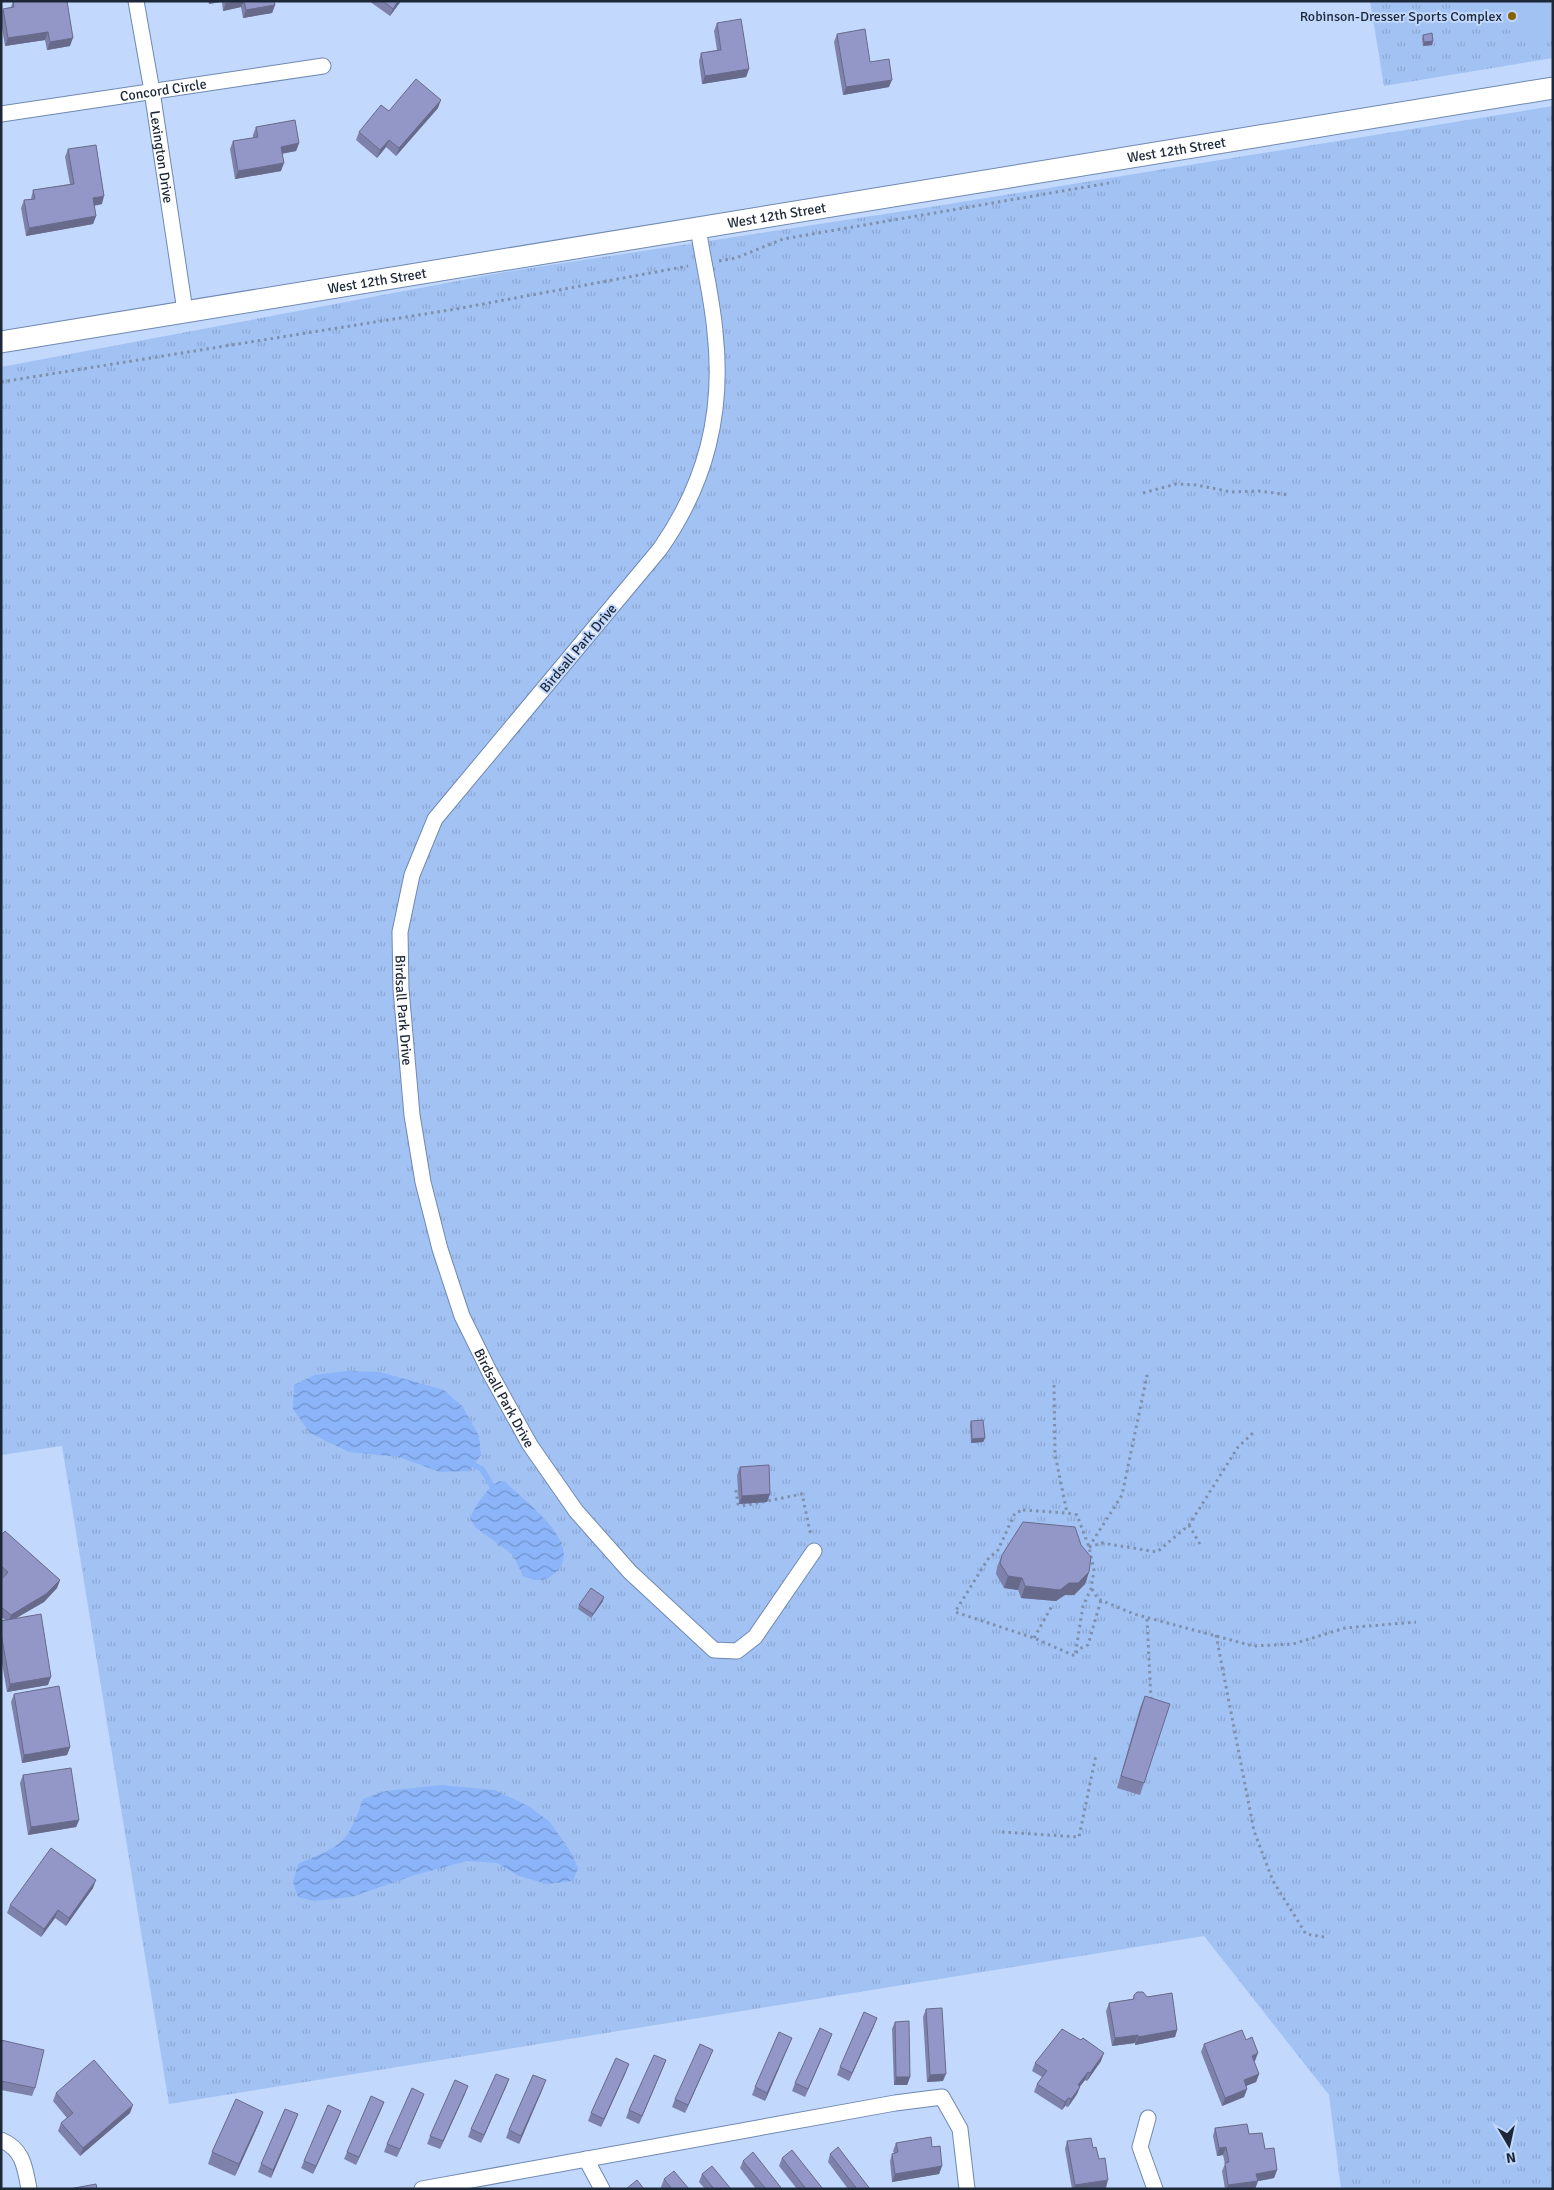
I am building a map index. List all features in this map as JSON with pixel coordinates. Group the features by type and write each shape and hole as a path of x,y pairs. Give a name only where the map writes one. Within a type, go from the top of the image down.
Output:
{"main road":[{"name":"West 12th Street","path":"1,342 1553,88"}],"street":[{"name":"Lexington Drive","path":"136,1 152,92 185,311"},
{"name":"Concord Circle","path":"1,114 324,66"},
{"name":"Birdsall Park Drive","path":"698,227 715,331 718,385 711,438 693,493 673,530 642,572 435,819 412,875 400,932 401,989 406,1052 412,1115 423,1182 440,1249 462,1316 490,1373 530,1446 576,1511 630,1572 714,1650 737,1651 755,1637 814,1551"},
{"path":"422,2189 896,2103 942,2097 960,2129 967,2189"},
{"path":"1148,2118 1140,2147 1155,2189"},
{"path":"6,2142 20,2154 25,2167 29,2189"},
{"path":"586,2159 602,2189"}],"path":[{"path":"1,382 456,309 736,258 783,239 1114,182"},
{"path":"1143,493 1176,484 1197,485 1231,492 1259,491 1290,495"},
{"path":"1089,1547 1122,1495 1148,1371"},
{"path":"1054,1385 1055,1454 1067,1513"},
{"path":"1089,1547 1102,1542 1157,1552 1189,1525 1238,1447 1254,1432"},
{"path":"736,1490 738,1504 742,1506 802,1494 814,1551"},
{"path":"1023,1510 1067,1513 1077,1516 1089,1547 1094,1570 1091,1589 1083,1606 1075,1656 1034,1638 955,1612 988,1559 998,1550 1015,1514 1023,1510"},
{"path":"1189,1525 1201,1546"},
{"path":"1091,1589 1098,1599 1148,1619 1253,1646 1293,1644 1345,1628 1416,1622"},
{"path":"1075,1656 1079,1648 1088,1645 1101,1600"},
{"path":"1034,1638 1053,1604"},
{"path":"1148,1619 1152,1705"},
{"path":"1216,1635 1258,1839 1273,1881 1306,1934 1324,1937"},
{"path":"1002,1832 1079,1837 1096,1755"}],"green space":[{"name":"Robinson-Dresser Sports Complex","path":"1370,1 1553,1 1553,58 1384,86"},
{"name":"Robinson-Dresser Sports Complex","path":"1449,1 1553,1 1553,36 1525,34 1498,27 1473,16"},
{"path":"1553,106 1553,2189 1341,2189 1329,2095 1204,1936 169,2104 62,1446 1,1455 1,367 505,272 937,206"}],"water":[{"path":"346,1371 380,1372 444,1390 463,1407 479,1436 481,1455 469,1471 440,1472 399,1457 349,1452 310,1433 293,1409 294,1385 315,1375"},
{"path":"500,1481 505,1481 537,1511 558,1536 563,1549 563,1562 555,1573 547,1578 536,1580 523,1576 513,1555 475,1527 470,1518 486,1492"},
{"path":"441,1785 495,1790 528,1806 550,1822 570,1851 578,1868 573,1881 547,1884 519,1876 497,1863 467,1861 415,1875 351,1897 314,1901 298,1897 293,1882 298,1864 325,1852 341,1842 352,1827 363,1799 386,1791"}],"building":[{"path":"13,1 67,1 73,38 50,42 48,32 8,38 3,9 14,7"},
{"path":"244,1 274,1 275,5 246,10"},
{"path":"383,1 398,1 393,9"},
{"path":"741,19 749,69 705,76 701,53 721,50 717,23"},
{"path":"865,29 870,62 889,59 892,80 846,87 837,34"},
{"path":"1432,33 1433,41 1424,42 1423,35"},
{"path":"416,79 441,100 399,148 389,140 380,150 359,132 381,105 389,111"},
{"path":"295,120 299,143 281,147 284,163 238,171 233,141 258,137 256,127"},
{"path":"96,145 104,196 93,198 96,216 29,228 24,200 35,199 33,190 74,184 68,149"},
{"path":"983,1420 985,1438 972,1439 971,1421"},
{"path":"769,1465 770,1494 742,1496 740,1467"},
{"path":"1023,1522 1075,1527 1081,1545 1091,1557 1089,1572 1078,1583 1069,1583 1060,1590 1025,1586 1022,1578 1008,1576 1000,1563 1002,1555"},
{"path":"5,1531 60,1580 46,1594 11,1615 1,1607 1,1580 8,1572 1,1566 1,1535"},
{"path":"591,1588 604,1597 593,1614 579,1605"},
{"path":"41,1614 51,1677 10,1684 1,1633 1,1621"},
{"path":"59,1686 70,1747 24,1755 14,1694"},
{"path":"1145,1696 1170,1704 1144,1783 1121,1776"},
{"path":"71,1768 79,1820 31,1827 23,1775"},
{"path":"51,1848 96,1880 69,1918 58,1910 44,1929 10,1905"},
{"path":"1137,1992 1143,1992 1147,1997 1172,1993 1177,2030 1138,2037 1138,2035 1115,2038 1109,2003 1134,1999 1134,1995"},
{"path":"942,2008 946,2074 930,2075 926,2009"},
{"path":"864,2012 877,2018 852,2073 840,2067"},
{"path":"909,2021 910,2077 896,2077 895,2022"},
{"path":"820,2028 832,2034 808,2089 795,2083"},
{"path":"1062,2029 1081,2040 1083,2038 1104,2053 1090,2073 1088,2072 1078,2085 1080,2087 1071,2099 1068,2098 1065,2102 1037,2084 1047,2071 1035,2063"},
{"path":"1242,2030 1246,2040 1252,2037 1258,2053 1252,2056 1259,2074 1244,2080 1247,2089 1225,2098 1204,2044"},
{"path":"779,2032 792,2038 767,2093 755,2087"},
{"path":"1,2040 44,2050 35,2088 1,2081"},
{"path":"700,2044 713,2050 688,2105 675,2099"},
{"path":"654,2055 666,2060 642,2116 629,2110"},
{"path":"616,2058 629,2064 604,2119 591,2113"},
{"path":"94,2060 133,2105 83,2148 61,2123 73,2113 56,2093"},
{"path":"496,2074 509,2079 484,2135 471,2129"},
{"path":"533,2075 546,2080 521,2136 509,2130"},
{"path":"455,2080 468,2086 443,2141 430,2136"},
{"path":"412,2088 424,2094 400,2149 387,2144"},
{"path":"371,2096 384,2102 359,2157 347,2152"},
{"path":"236,2099 263,2112 239,2164 212,2152"},
{"path":"328,2105 341,2111 316,2166 304,2161"},
{"path":"285,2109 298,2114 273,2170 261,2164"},
{"path":"1247,2124 1249,2134 1262,2133 1265,2149 1274,2148 1277,2170 1256,2174 1258,2181 1228,2185 1225,2163 1229,2162 1226,2147 1219,2148 1215,2128"},
{"path":"931,2137 932,2147 940,2146 942,2166 895,2174 892,2154 898,2152 896,2143"},
{"path":"1091,2138 1093,2148 1096,2147 1099,2159 1105,2158 1108,2180 1075,2185 1067,2141"},
{"path":"838,2147 870,2189 857,2189 830,2154"},
{"path":"792,2150 823,2189 806,2189 782,2158"},
{"path":"753,2152 782,2189 766,2189 743,2161"},
{"path":"712,2166 731,2189 714,2189 702,2174"},
{"path":"674,2171 689,2189 672,2189 664,2179"},
{"path":"637,2180 644,2189 626,2189"},
{"path":"96,2184 97,2189 69,2189"}],"waterway":[{"path":"474,1465 482,1469 492,1486"}],"place":[{"name":"Robinson-Dresser Sports Complex","path":"1512,16"}]}
